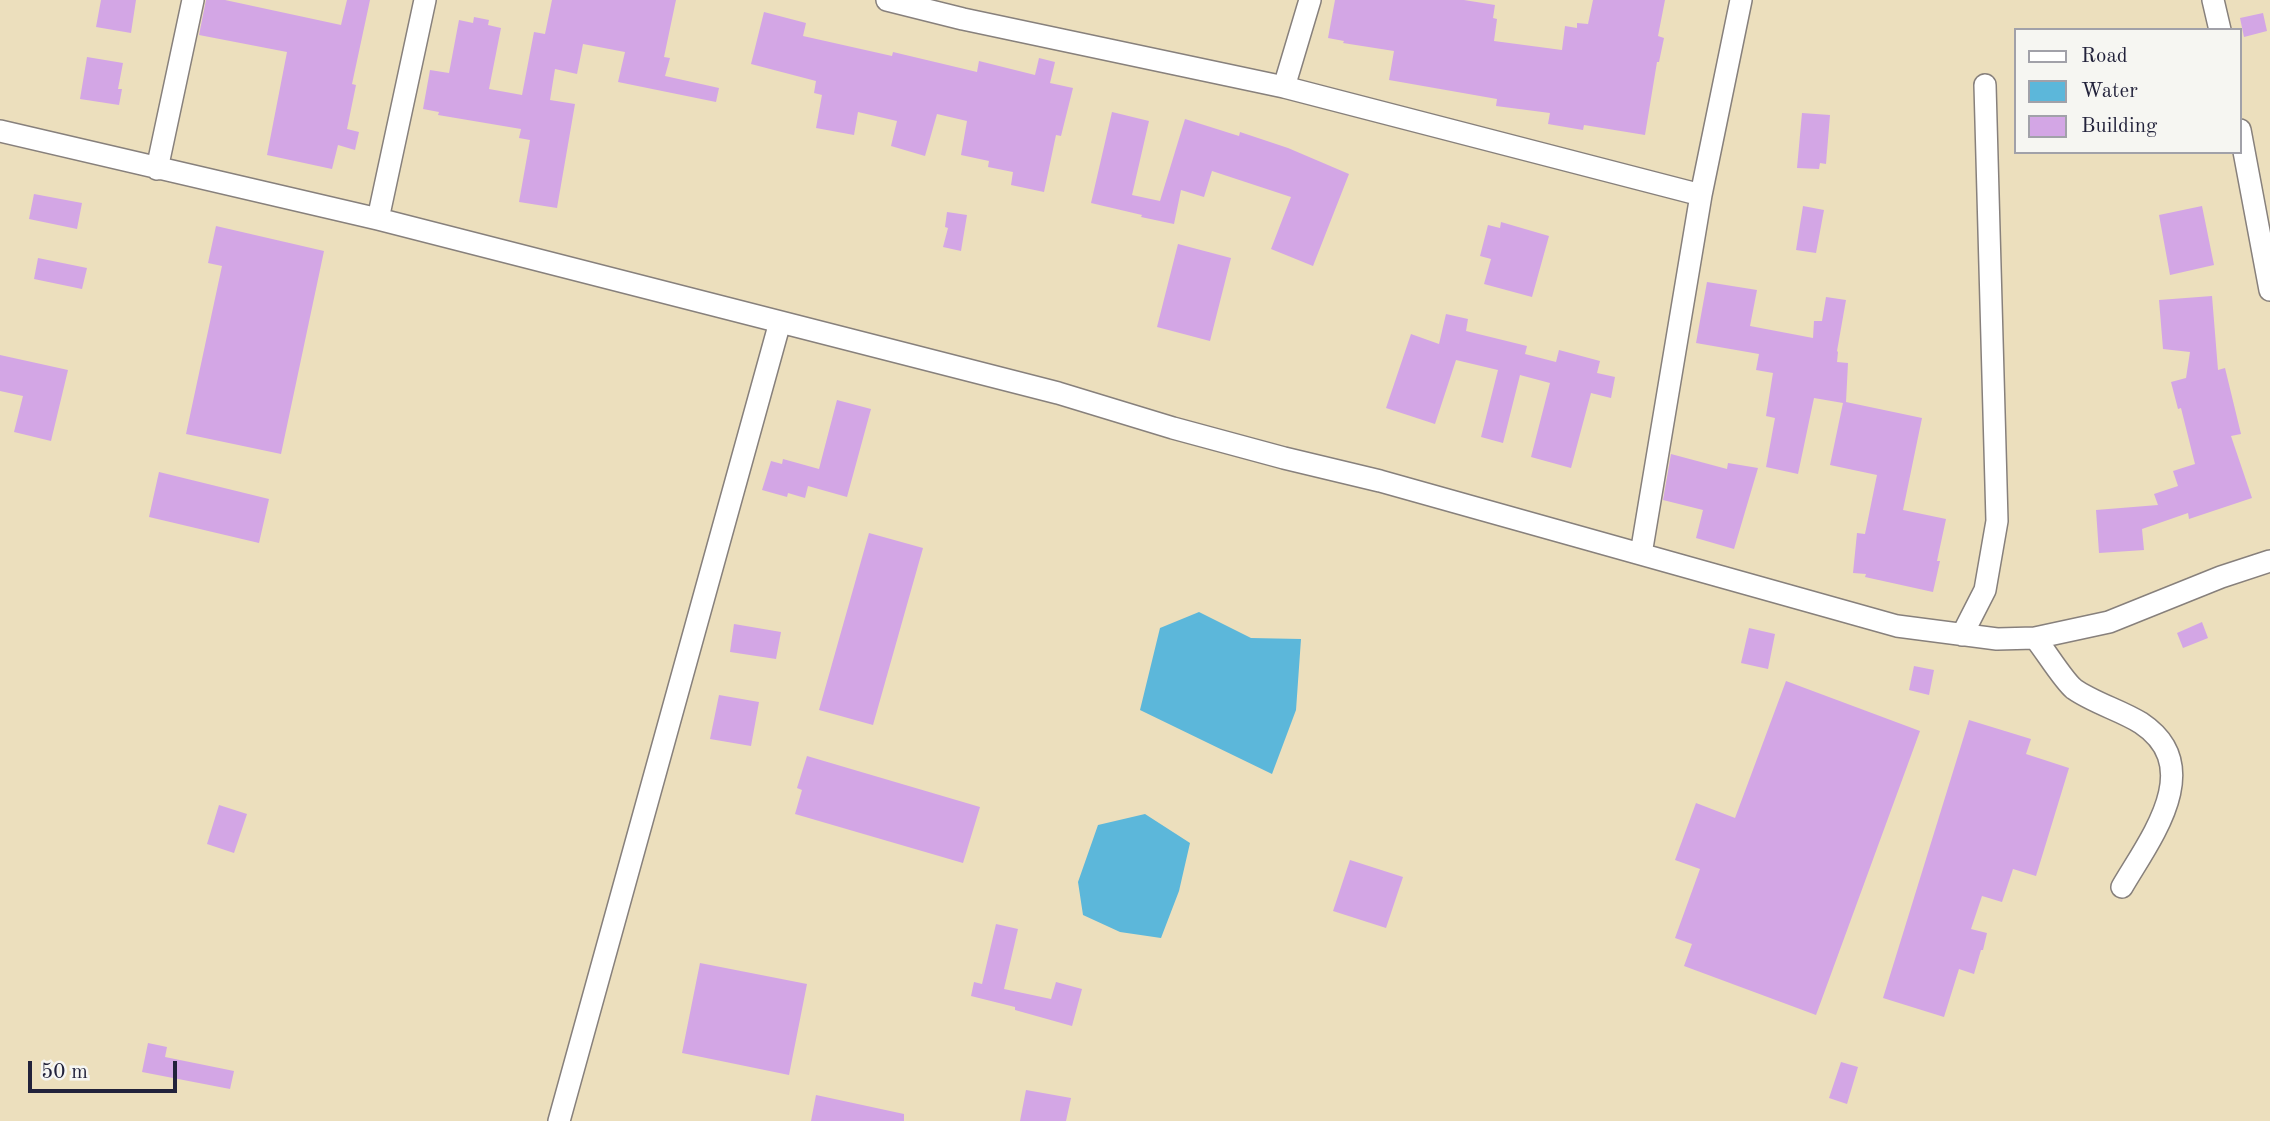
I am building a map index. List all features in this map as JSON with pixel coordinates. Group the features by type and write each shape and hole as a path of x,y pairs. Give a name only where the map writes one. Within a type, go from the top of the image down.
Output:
{"street":[{"path":"157,169 193,0"},
{"path":"378,219 425,0"},
{"path":"887,0 965,10 1284,87 1701,195"},
{"path":"1284,87 1310,0"},
{"path":"1641,554 1701,195 1741,0"},
{"path":"2213,0 2220,28"},
{"path":"1962,635 1985,590 1997,521 1985,85"},
{"path":"0,131 378,219 1058,393 1198,435 1380,481 1897,626 1997,639 2035,638 2109,622 2209,581 2270,561"},
{"path":"2242,141 2270,290"},
{"path":"559,1121 780,322"},
{"path":"2035,638 2073,688 2142,724 2162,741 2172,766 2171,794 2160,824 2122,887"}],"water":[{"path":"1199,612 1251,638 1301,639 1296,710 1272,774 1140,710 1160,628"},
{"path":"1145,814 1190,843 1179,891 1161,938 1120,932 1083,915 1078,882 1098,825"}],"building":[{"path":"101,0 136,0 131,33 96,27"},
{"path":"206,0 225,0 341,25 347,0 370,0 352,84 356,85 347,129 359,132 355,150 338,145 332,169 267,155 287,52 199,35"},
{"path":"552,0 676,0 664,57 670,58 665,76 719,88 716,102 618,82 625,52 583,44 577,74 555,69 550,100 575,104 557,208 519,202 530,140 519,138 521,129 438,115 439,112 423,109 430,70 449,73 459,20 473,23 474,17 489,20 488,25 501,28 489,89 522,95 534,32 545,34"},
{"path":"1335,0 1464,0 1495,5 1493,18 1497,19 1494,41 1562,50 1565,26 1577,28 1577,23 1588,24 1593,0 1665,0 1658,36 1664,38 1657,62 1645,135 1584,125 1583,130 1548,124 1550,113 1496,106 1497,99 1389,80 1394,51 1328,38"},
{"path":"764,12 806,23 803,36 892,56 893,52 977,72 979,61 1035,75 1039,58 1055,62 1050,83 1073,88 1061,136 1056,135 1044,192 1011,185 1013,172 988,167 989,161 961,155 967,121 937,114 925,156 891,146 897,121 858,112 854,135 816,128 822,95 814,93 816,81 751,64"},
{"path":"2263,13 2267,31 2244,37 2240,18"},
{"path":"87,57 123,63 118,89 122,89 119,105 80,99"},
{"path":"1112,112 1149,121 1132,195 1160,201 1185,119 1239,136 1240,132 1288,148 1349,174 1313,266 1271,249 1291,197 1212,171 1204,197 1181,190 1174,224 1091,203"},
{"path":"1802,113 1830,115 1826,164 1820,163 1819,169 1797,168"},
{"path":"34,194 82,203 77,229 29,219"},
{"path":"1803,206 1824,210 1816,253 1796,250"},
{"path":"2202,206 2214,265 2170,275 2159,215"},
{"path":"947,212 967,215 961,251 943,247 948,228 945,227"},
{"path":"1501,222 1549,236 1532,297 1484,284 1491,259 1480,256 1488,225 1500,228"},
{"path":"216,226 324,251 281,454 186,434 222,266 208,263"},
{"path":"1178,244 1231,258 1210,341 1157,327"},
{"path":"38,258 87,268 82,289 34,279"},
{"path":"1707,282 1757,290 1750,326 1813,338 1814,321 1822,321 1826,297 1846,300 1837,362 1848,363 1846,402 1922,418 1903,510 1946,519 1933,592 1853,573 1857,533 1865,534 1877,475 1830,465 1843,403 1814,398 1798,474 1766,467 1775,418 1766,416 1773,373 1756,370 1759,354 1696,343"},
{"path":"2212,296 2218,370 2225,368 2241,434 2231,436 2252,498 2189,519 2188,513 2142,529 2144,550 2099,553 2096,510 2158,505 2154,494 2178,486 2173,471 2195,464 2181,408 2178,409 2171,382 2186,378 2190,352 2163,349 2159,300"},
{"path":"1446,314 1468,319 1466,331 1527,346 1525,354 1556,362 1559,350 1600,361 1597,373 1615,377 1611,398 1591,393 1571,468 1531,457 1550,383 1520,375 1503,443 1481,437 1498,370 1456,360 1435,424 1386,408 1411,334 1439,344"},
{"path":"0,355 68,370 51,441 14,432 23,396 0,391"},
{"path":"837,400 871,409 847,497 808,486 805,498 788,493 787,497 762,490 771,461 782,464 783,459 819,469"},
{"path":"1671,454 1727,469 1728,463 1758,468 1734,549 1696,538 1703,510 1663,500"},
{"path":"159,472 269,499 259,543 149,517"},
{"path":"869,533 923,548 873,725 819,710"},
{"path":"2202,622 2208,638 2183,648 2177,633"},
{"path":"734,624 781,632 776,659 730,652"},
{"path":"1749,628 1775,634 1768,669 1741,663"},
{"path":"1914,666 1934,670 1929,695 1909,690"},
{"path":"1786,681 1920,731 1816,1015 1684,966 1692,944 1675,938 1700,869 1675,860 1696,803 1735,818"},
{"path":"719,695 759,702 751,746 710,739"},
{"path":"1969,720 2031,739 2026,754 2069,768 2036,876 2013,869 2002,902 1982,896 1971,929 1987,933 1983,950 1974,974 1959,969 1944,1017 1883,998"},
{"path":"807,756 980,807 963,863 795,814 802,790 797,788"},
{"path":"219,805 247,814 234,853 207,844"},
{"path":"1350,860 1403,877 1386,928 1333,911"},
{"path":"996,924 1018,929 1004,989 1051,999 1056,982 1082,989 1072,1026 971,996 974,982 982,984"},
{"path":"700,963 807,984 789,1075 682,1053"},
{"path":"148,1043 167,1047 165,1057 234,1071 230,1089 142,1072"},
{"path":"1841,1062 1858,1067 1847,1104 1829,1098"},
{"path":"1026,1090 1071,1098 1066,1121 1020,1121"},
{"path":"816,1095 904,1114 904,1121 811,1121"}]}
